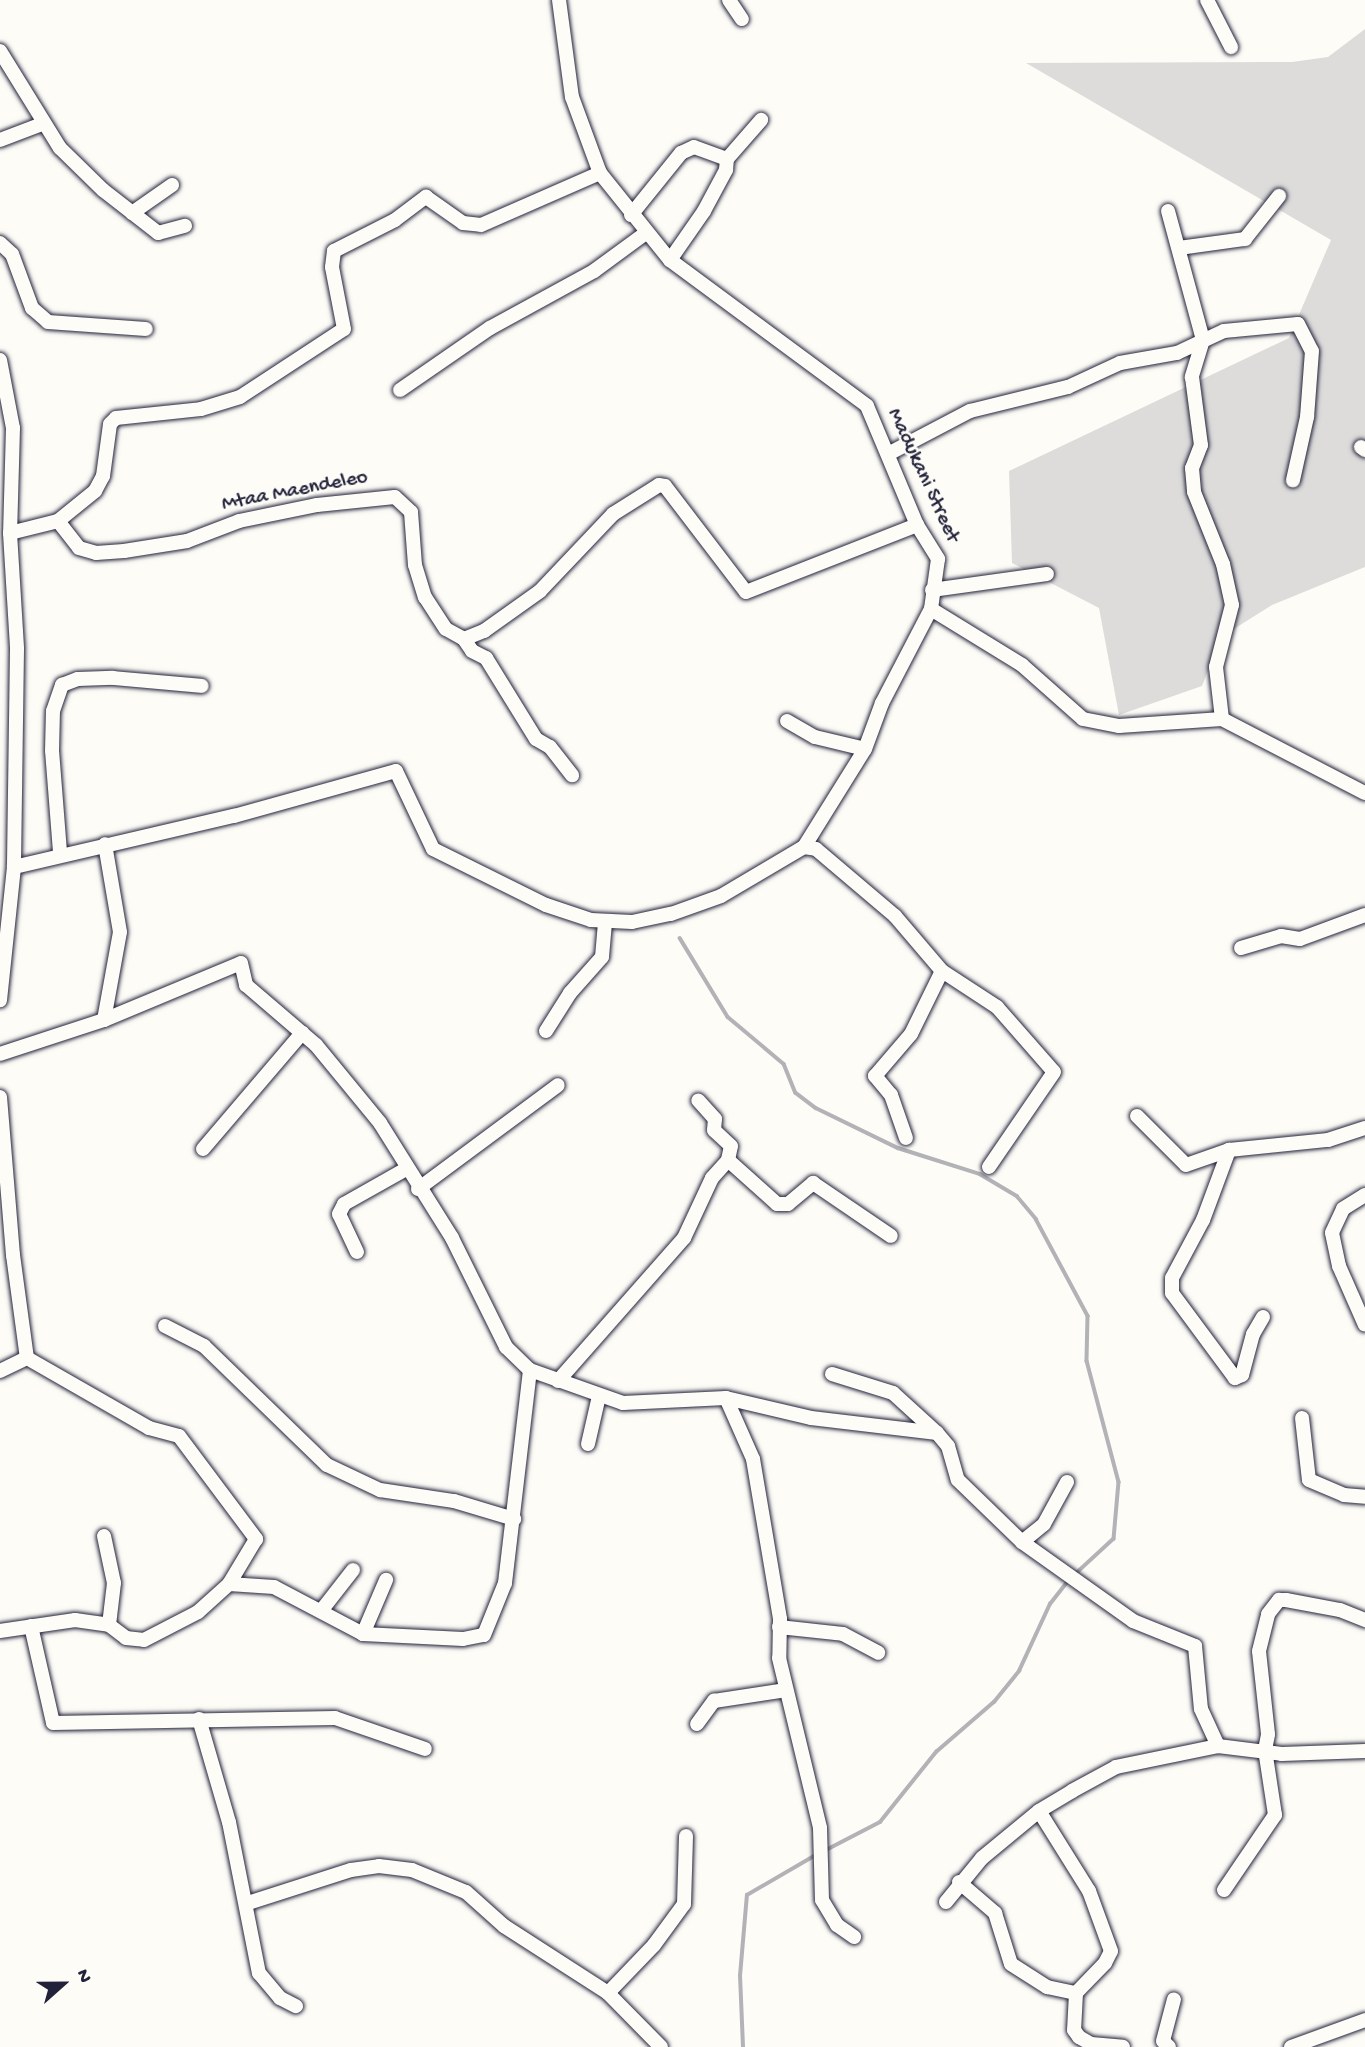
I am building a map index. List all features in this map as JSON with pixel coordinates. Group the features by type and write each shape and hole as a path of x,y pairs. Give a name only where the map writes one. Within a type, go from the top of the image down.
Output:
{"street":[{"name":"Madukani Street","path":"559,0 572,97 600,173 631,215 670,260 861,399 873,416 917,525 937,559 931,609"},
{"path":"729,0 742,19"},
{"path":"1207,0 1231,47"},
{"path":"0,51 42,124 60,148 132,214 158,233 185,226"},
{"path":"670,260 704,211 726,170 727,159 761,120"},
{"path":"0,140 42,124"},
{"path":"631,215 686,150 694,147 715,159 727,159"},
{"path":"10,533 58,521 95,491 106,464 110,424 116,418 201,409 240,397 344,330 332,267 334,251 395,220 426,197 463,223 481,225 600,173"},
{"path":"132,214 172,185"},
{"path":"1179,248 1245,239 1279,196"},
{"path":"1168,211 1203,340 1192,377 1201,450 1192,478 1233,605 1216,667 1222,719"},
{"path":"400,390 489,328 594,271 646,233"},
{"path":"0,243 12,254 32,308 48,322 146,329"},
{"path":"888,454 970,411 1068,387 1120,363 1177,353 1203,340 1252,325 1298,324 1305,332 1312,351 1309,394 1293,480"},
{"path":"0,360 13,428 10,533 17,649 14,866 0,1000"},
{"path":"464,639 484,631 540,591 613,514 659,485 665,486 746,592 917,525"},
{"name":"Mtaa Maendeleo","path":"58,521 79,548 96,552 124,551 187,541 239,521 317,505 395,497 411,512 415,565 425,597 446,629 464,639 472,651 486,657 536,739 550,747 572,775"},
{"path":"932,590 1047,574"},
{"path":"14,866 60,852 260,809 396,771 433,849 565,912 605,922 632,922 695,906 804,847 865,749 882,702 931,609 1022,665 1083,719 1119,726 1222,719 1365,793"},
{"path":"60,852 52,711 62,685 78,679 113,677 202,686"},
{"path":"787,721 815,737 865,749"},
{"path":"104,1020 120,932 105,844"},
{"path":"804,847 816,849 857,881 895,916 942,971 997,1007 1054,1072 989,1167"},
{"path":"1241,948 1281,936 1300,939 1365,915"},
{"path":"546,1031 570,993 602,957 605,922"},
{"path":"0,1054 104,1020 241,963 246,985 302,1033 365,1104 452,1238 506,1347 530,1370 623,1403 726,1398 811,1418 937,1433"},
{"path":"906,1138 891,1095 875,1076 911,1034 942,971"},
{"path":"203,1149 302,1033"},
{"path":"418,1189 558,1085"},
{"path":"0,1097 13,1255 27,1358"},
{"path":"558,1381 684,1238 712,1178 728,1160 731,1146 714,1130 715,1119 698,1100"},
{"path":"1137,1116 1186,1165 1229,1150 1328,1140 1365,1128"},
{"path":"1229,1150 1203,1220 1172,1278 1172,1293 1235,1378 1241,1375 1253,1334 1263,1317"},
{"path":"728,1160 776,1204 788,1204 813,1183 891,1236"},
{"path":"357,1252 339,1213 344,1204 406,1169"},
{"path":"1365,1195 1343,1209 1332,1233 1339,1266 1365,1325"},
{"path":"165,1326 204,1346 327,1465 380,1490 454,1501 514,1519"},
{"path":"0,1371 27,1358"},
{"path":"0,1631 75,1620 110,1625 126,1639 144,1640 198,1612 229,1584 256,1539 179,1436 149,1428 27,1358"},
{"path":"229,1584 274,1587 363,1634 463,1639 484,1635 505,1583 530,1370"},
{"path":"832,1374 893,1394 937,1433 948,1446 958,1480 1022,1542 1133,1621 1195,1646 1201,1709 1218,1746"},
{"path":"588,1444 599,1396"},
{"path":"726,1398 754,1460 786,1690 820,1828 822,1900 837,1924 853,1937"},
{"path":"1302,1418 1309,1480 1344,1494 1365,1497"},
{"path":"1022,1542 1044,1524 1067,1482"},
{"path":"104,1535 114,1583 110,1625"},
{"path":"321,1611 352,1570"},
{"path":"363,1634 386,1580"},
{"path":"1224,1890 1275,1815 1265,1751 1268,1734 1259,1651 1272,1607 1286,1600 1340,1610 1365,1620"},
{"path":"31,1626 53,1723 335,1718 425,1749"},
{"path":"779,1627 843,1633 878,1653"},
{"path":"697,1724 714,1701 786,1690"},
{"path":"199,1719 248,1903 259,1973 280,1998 296,2006"},
{"path":"946,1902 959,1882 1038,1811 1116,1767 1218,1746 1265,1751 1365,1751"},
{"path":"1038,1811 1089,1891 1111,1951 1105,1963 1076,1993 1074,2030 1079,2038 1091,2044 1123,2047"},
{"path":"608,1993 654,1945 684,1904 686,1836"},
{"path":"248,1903 351,1870 379,1866 412,1870 466,1892 504,1926 608,1993 661,2047"},
{"path":"959,1882 995,1913 1011,1964 1047,1987 1076,1993"},
{"path":"1163,2045 1174,1999"},
{"path":"1291,2047 1365,2020"}],"shaded area":[{"path":"1365,29 1365,567 1272,605 1221,637 1202,686 1119,715 1099,608 1012,563 1009,471 1289,338 1331,240 1026,63 1292,62 1328,57"}],"waterway":[{"path":"680,938 728,1017 784,1064 796,1093 816,1108 898,1148 980,1174 1017,1196 1036,1219 1088,1316 1087,1361 1119,1482 1114,1539 1076,1574"},
{"path":"826,1850 880,1822 936,1752 994,1702 1019,1671 1050,1604 1068,1581"},
{"path":"743,2047 740,1976 747,1895 816,1855"}]}
